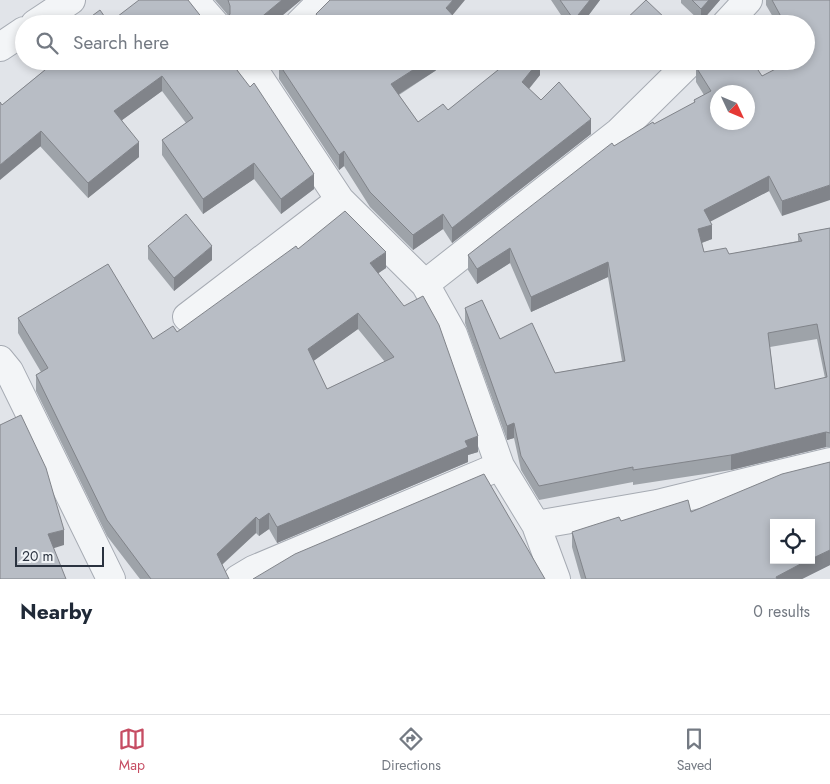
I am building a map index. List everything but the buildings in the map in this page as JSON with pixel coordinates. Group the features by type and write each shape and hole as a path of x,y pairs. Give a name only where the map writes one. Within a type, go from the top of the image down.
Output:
{"street":[{"path":"48,15 71,0"},
{"path":"194,0 207,15"},
{"path":"309,15 323,0"},
{"path":"734,15 748,0"},
{"path":"0,47 15,37"},
{"path":"259,70 340,200 425,284 453,334 500,466 536,525 556,579"},
{"path":"425,284 619,132 682,70"},
{"path":"187,317 340,200"},
{"path":"0,360 9,371 111,579"},
{"path":"536,525 656,504 830,462"},
{"path":"238,579 253,570 500,466"}]}
